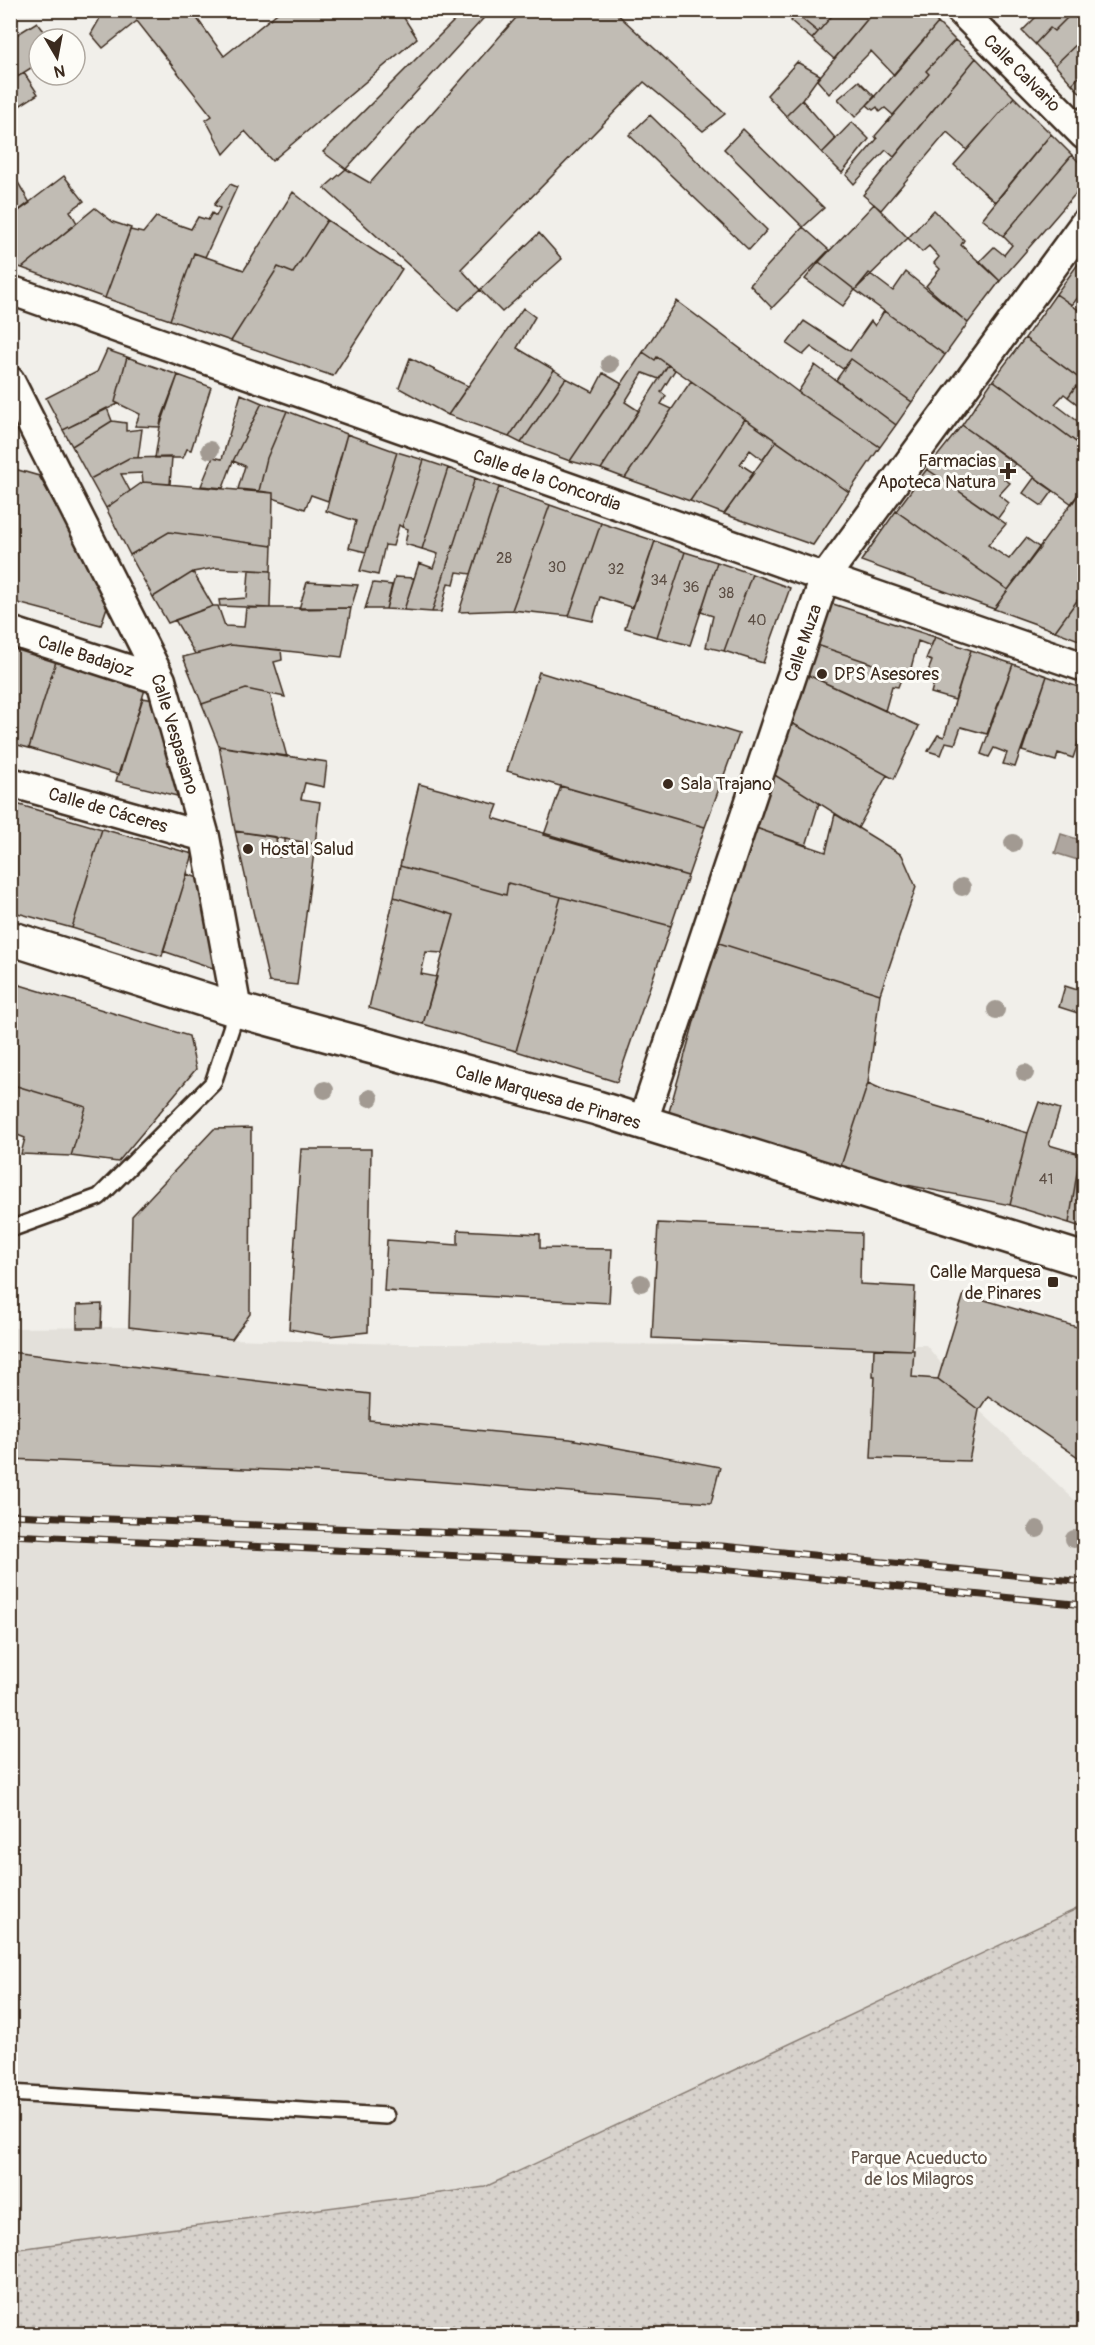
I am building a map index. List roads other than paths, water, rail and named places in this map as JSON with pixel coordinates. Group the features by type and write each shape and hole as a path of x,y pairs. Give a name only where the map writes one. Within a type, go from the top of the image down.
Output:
{"main road":[{"name":"Calle Marquesa de Pinares","path":"10,938 237,1010 597,1108 642,1124 1084,1260"}],"street":[{"name":"Calle Calvario","path":"960,10 1084,135"},
{"name":"Calle Muza","path":"642,1124 825,577 1084,224"},
{"name":"Calle de la Concordia","path":"10,290 1084,667"},
{"name":"Calle Vespasiano","path":"10,381 161,680 205,837 237,1010"},
{"name":"Calle Badajoz","path":"10,631 161,680"},
{"name":"Calle de Cáceres","path":"10,782 205,837"}],"lane":[{"path":"13,1227 99,1197 213,1083 237,1010"},
{"path":"10,2093 386,2115"}],"railway":[{"path":"10,1515 722,1546 1084,1582"},
{"path":"10,1535 699,1567 1084,1605"}],"place":[{"name":"Farmacias Apoteca Natura","path":"1008,471"},
{"name":"DPS Asesores","path":"822,674"},
{"name":"Sala Trajano","path":"668,784"},
{"name":"Hostal Salud","path":"248,849"},
{"name":"Calle Marquesa de Pinares","path":"1053,1282"}],"park label":[{"name":"Parque Acueducto de los Milagros","path":"919,2168"}]}
